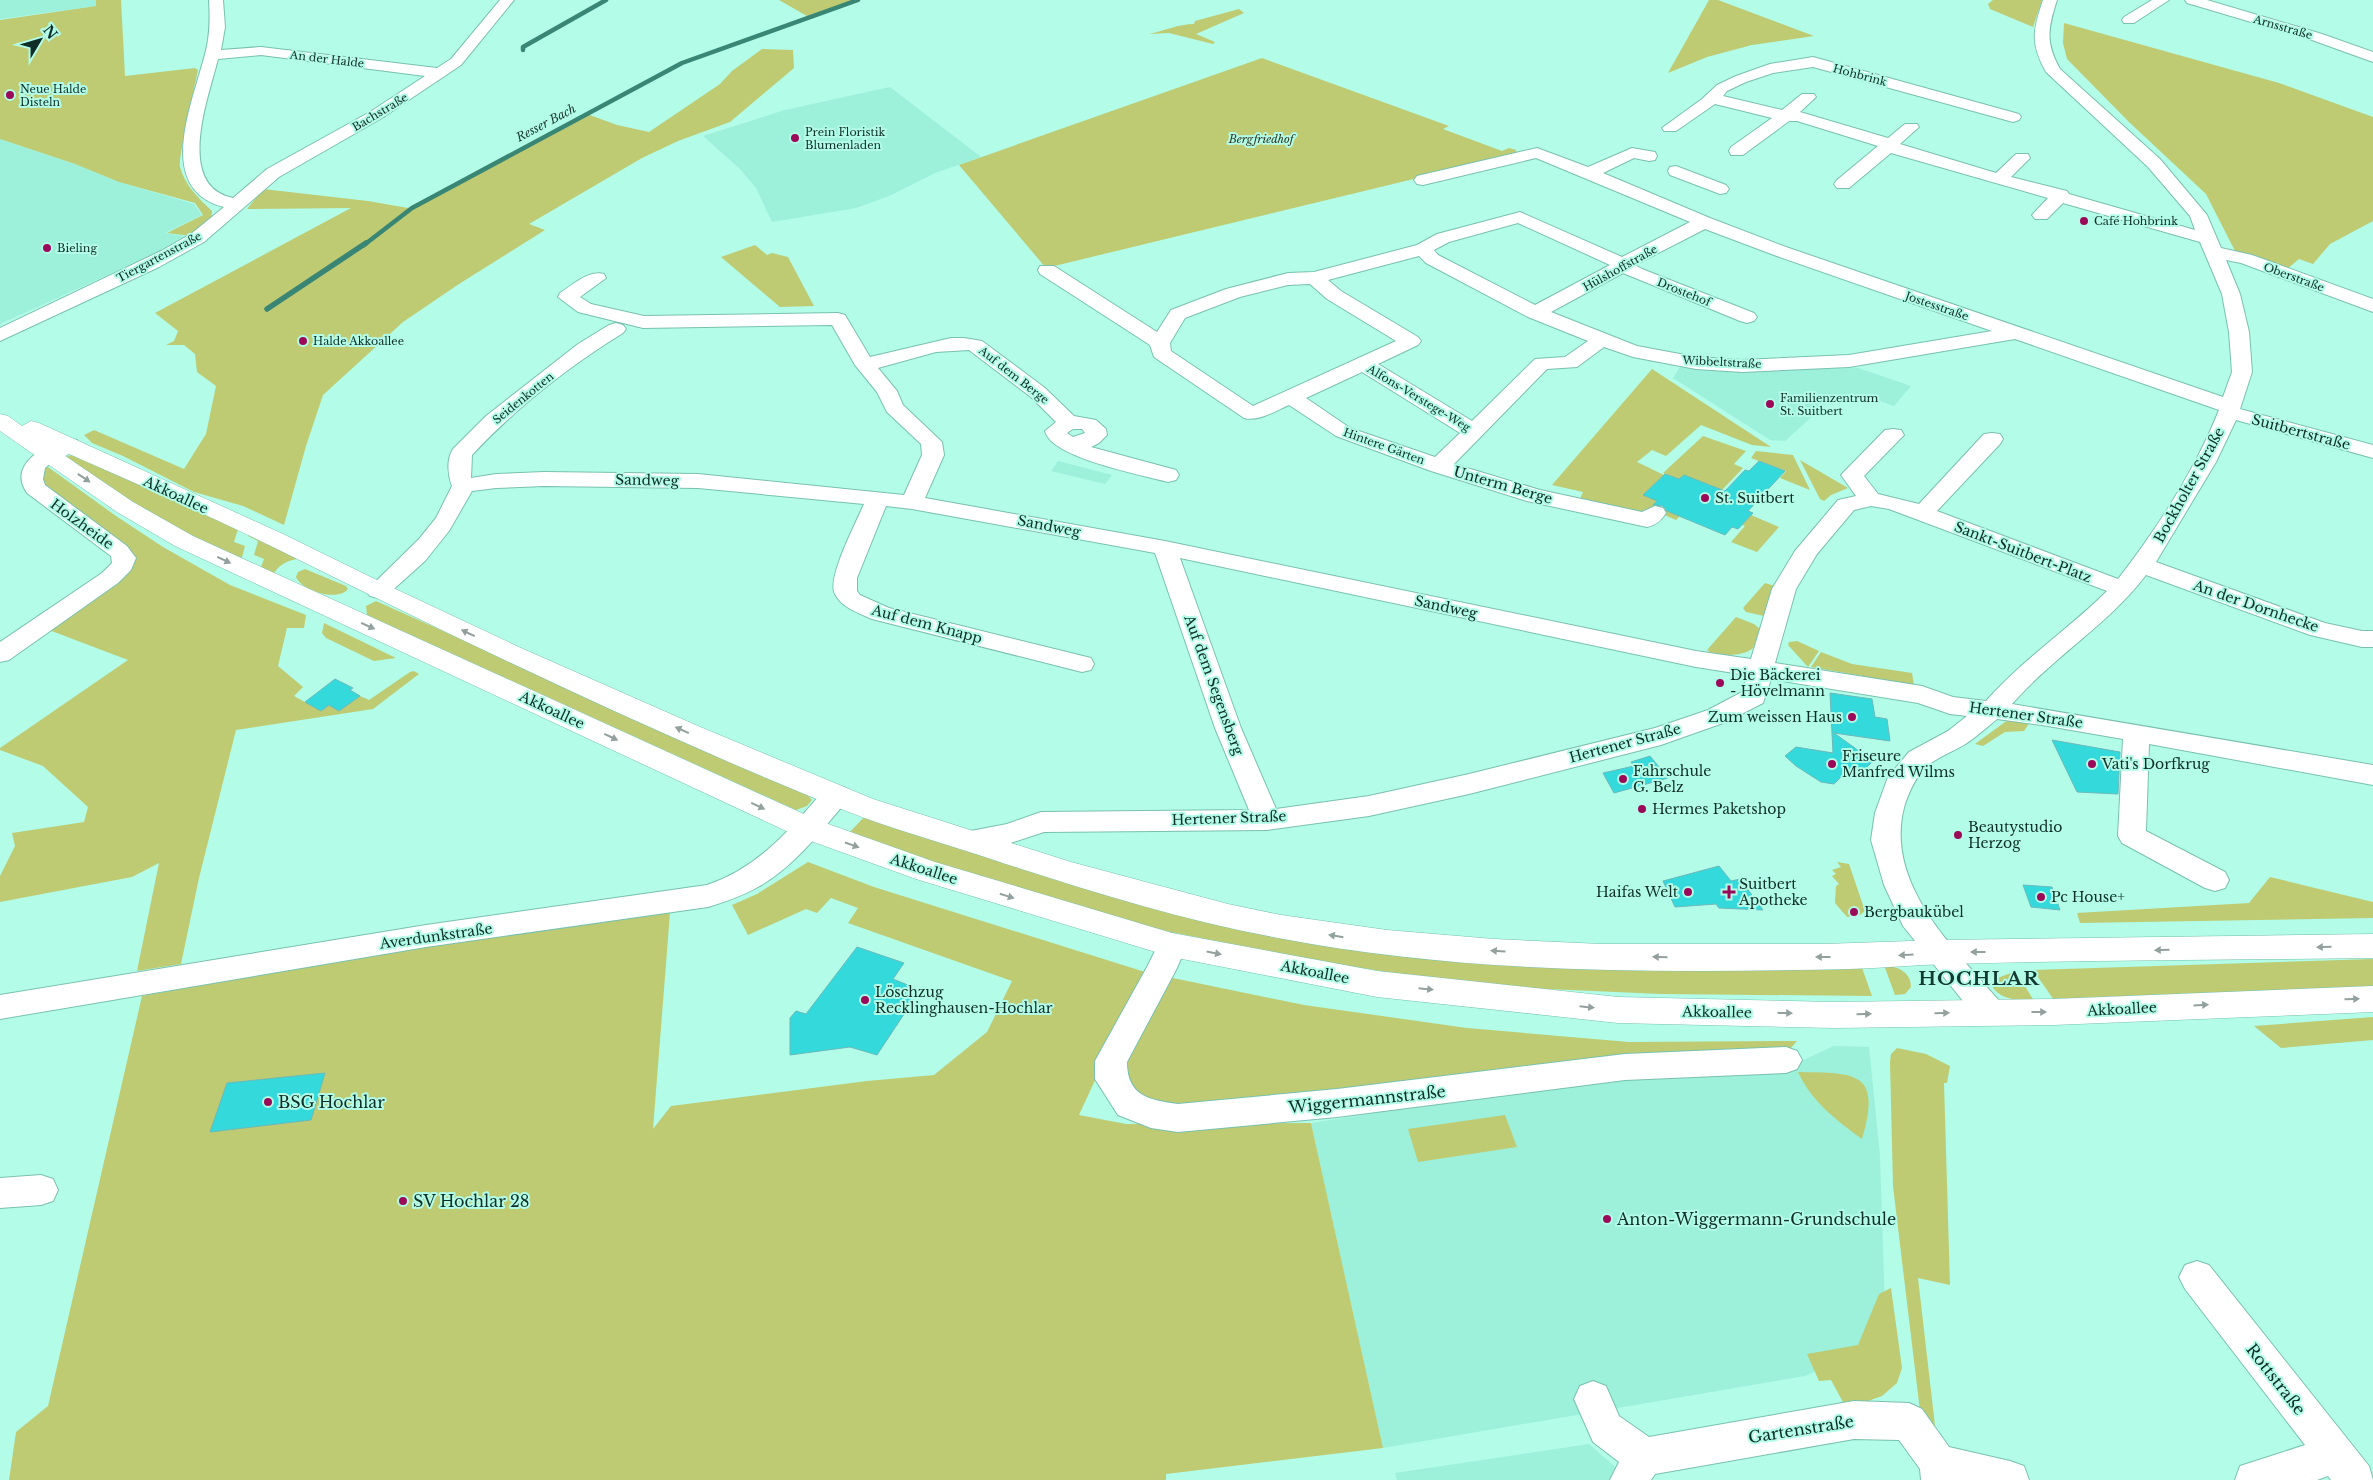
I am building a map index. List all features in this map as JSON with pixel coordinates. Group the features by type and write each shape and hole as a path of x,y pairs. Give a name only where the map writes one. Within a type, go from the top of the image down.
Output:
{"main road":[{"name":"Akkoallee","path":"0,421 59,450 157,487 275,539 378,591 688,733 863,806 1120,888 1214,913 1280,927 1386,943 1530,954 1658,957 1872,957 1940,952 2373,946"},
{"name":"Akkoallee","path":"59,450 125,507 184,541 807,828 927,872 1172,946 1377,984 1618,1010 1834,1015 2053,1012 2373,999"},
{"name":"Akkoallee","path":"291,591 284,579 284,573 297,564 306,564 349,577"},
{"path":"323,606 350,603 378,591"}],"street":[{"path":"216,0 217,30 196,116 192,142 192,169 205,192 216,200 236,204"},
{"name":"Bachstraße","path":"236,204 273,173 376,115 456,62 507,0"},
{"name":"Bockholter Straße","path":"1940,952 1913,918 1898,885 1885,840 1889,813 1898,784 1918,760 1957,736 1993,708 2016,684 2096,615 2123,589 2153,550 2188,494 2230,410 2242,372 2239,332 2231,294 2204,226 2194,209 2154,163 2054,72 2042,53 2040,39 2050,0"},
{"path":"2129,20 2162,0"},
{"name":"Arnsstraße","path":"2192,0 2317,36 2373,57"},
{"name":"An der Halde","path":"212,55 261,51 441,73"},
{"name":"Hohbrink","path":"1670,128 1712,98 1722,88 1741,78 1770,69 1813,62 2013,117"},
{"path":"1737,151 1808,97"},
{"path":"1712,98 1785,116 1798,116 1880,140 1889,146 1907,153 2061,195 2211,245"},
{"path":"1843,184 1911,127"},
{"path":"1589,173 1633,152"},
{"name":"Jostesstraße","path":"1423,180 1537,153 1704,222 1780,251 2015,332 2230,410"},
{"path":"2000,178 2022,158"},
{"path":"1646,197 1675,180 1720,188"},
{"path":"2041,215 2061,195"},
{"name":"Tiergartenstraße","path":"0,335 168,255 225,218 236,204"},
{"name":"Drostehof","path":"1423,249 1443,238 1520,217 1622,264 1635,273 1747,317"},
{"name":"Hülshoffstraße","path":"1535,313 1613,273 1622,264 1704,222"},
{"name":"Oberstraße","path":"2211,245 2373,306"},
{"path":"1291,397 1251,414 1161,354 1160,344 1178,314 1233,292 1288,279 1315,278 1423,249"},
{"name":"Wibbeltstraße","path":"1423,249 1432,259 1535,313 1633,351 1696,363 1742,366 1849,361 2015,332"},
{"path":"1047,270 1160,344"},
{"name":"Seidenkotten","path":"597,278 567,297 585,308 640,321"},
{"name":"Alfons-Verstege-Weg","path":"1291,397 1411,341 1334,295 1315,278"},
{"name":"Seidenkotten","path":"463,486 459,475 461,454 493,420 585,348 623,323 640,321 838,319 865,365"},
{"name":"Unterm Berge","path":"1602,340 1570,363 1542,363 1439,466 1535,496 1647,520 1655,512"},
{"name":"Auf dem Berge","path":"865,365 951,344 968,343 976,345 1062,413 1069,433 1084,452 1168,475"},
{"name":"Alfons-Verstege-Weg","path":"1363,364 1474,432"},
{"path":"865,365 887,391 894,408 931,442 933,455 912,502"},
{"name":"Hintere Gärten","path":"1291,397 1343,432 1439,466"},
{"name":"Suitbertstraße","path":"2230,410 2373,452"},
{"path":"1872,498 1864,492 1852,474 1893,435"},
{"path":"1922,514 1992,439"},
{"name":"Holzheide","path":"0,654 110,578 123,565 124,558 119,551 35,488 31,478 33,469 39,461 59,450"},
{"name":"Sandweg","path":"463,486 496,481 544,479 698,481 912,502 1165,548 1696,659 1761,669"},
{"path":"378,591 428,545 454,508 463,486"},
{"name":"Auf dem Knapp","path":"878,498 845,578 845,592 852,600 881,614 1082,664"},
{"name":"Sankt-Suitbert-Platz","path":"1761,669 1784,589 1807,551 1846,505 1872,498 1888,501 2123,589"},
{"name":"Auf dem Segensberg","path":"1165,548 1228,728 1267,820"},
{"name":"An der Dornhecke","path":"2142,565 2319,629 2362,639 2373,639"},
{"name":"Hertener Straße","path":"970,840 990,838 1021,831 1041,822 1267,820 1369,806 1469,784 1661,736 1717,716 1754,697 1761,669 1922,696 1950,705 1993,708 2373,775"},
{"path":"2136,733 2132,836 2215,880"},
{"name":"Averdunkstraße","path":"0,1007 416,938 708,896 724,892 759,875 777,862 836,795"},
{"name":"Wiggermannstraße","path":"1172,946 1161,970 1111,1061 1111,1079 1129,1105 1150,1114 1178,1118 1337,1103 1625,1067 1786,1060"},
{"path":"1940,952 1990,1012"},
{"path":"0,1193 41,1190"},
{"name":"Rottstraße","path":"2197,1277 2346,1468"},
{"name":"Gartenstraße","path":"1593,1399 1606,1429 1636,1469 1854,1420 1908,1422 1939,1472 2010,1480"},
{"path":"2254,1480 2346,1468"}],"shaded area":[{"path":"0,0 96,0 96,6 0,19"},
{"path":"890,87 981,157 935,173 889,196 856,208 772,222 756,188 739,168 703,136 785,110"},
{"path":"0,139 75,164 119,182 194,204 202,215 165,233 191,237 0,324"},
{"name":"Familienzentrum St. Suitbert","path":"1680,367 1743,371 1858,368 1911,386 1894,406 1877,400 1828,402 1785,441 1770,440 1673,378"},
{"path":"1058,461 1112,475 1105,484 1051,471"},
{"name":"Anton-Wiggermann-Grundschule","path":"1834,1046 1869,1047 1880,1156 1886,1341 1805,1376 1383,1448 1311,1123 1535,1088 1795,1064"},
{"path":"1589,1444 1630,1480 1397,1480 1395,1473"}],"green space":[{"path":"96,0 121,0 125,76 195,68 198,70 184,136 180,167 182,174 197,196 212,211 211,222 191,236 167,233 203,215 195,203 119,182 75,164 0,139 0,20 96,6"},
{"path":"779,0 855,0 807,16"},
{"path":"1709,0 1718,0 1814,36 1752,45 1707,57 1668,73"},
{"path":"1993,0 2042,0 2033,27 1990,9 1988,4"},
{"path":"1239,9 1244,13 1196,34 1215,42 1213,44 1169,33 1149,34 1177,26 1194,24 1195,21"},
{"path":"2064,23 2279,83 2373,117 2373,221 2330,244 2313,264 2299,259 2286,270 2235,251 2206,194 2129,122 2067,59 2063,43"},
{"path":"762,49 793,50 794,68 730,122 678,141 642,158 529,224 545,230 403,322 323,395 306,446 284,525 243,506 194,492 123,456 92,443 84,435 94,430 184,469 206,434 216,386 197,372 195,354 184,345 166,345 174,341 178,331 155,313 351,208 247,209 263,189 368,201 408,208 587,114 617,125 649,132 720,84 732,71"},
{"name":"Bergfriedhof","path":"1262,58 1449,126 1443,129 1502,151 1509,148 1516,150 1517,154 1046,268 959,165"},
{"path":"755,245 767,255 772,253 788,257 814,306 780,307 721,257"},
{"path":"1652,369 1771,447 1752,445 1701,425 1666,456 1652,450 1637,462 1664,475 1643,495 1657,501 1653,505 1680,516 1676,520 1653,510 1645,516 1579,501 1583,492 1552,485"},
{"path":"1703,436 1746,451 1734,464 1743,468 1722,490 1684,475 1679,479 1663,473"},
{"path":"1756,451 1793,455 1810,490 1780,478 1786,471 1751,458"},
{"path":"74,454 238,529 234,542 245,546 241,561 166,525 66,457"},
{"path":"1800,460 1848,488 1831,495 1824,501 1820,499"},
{"path":"48,467 163,547 230,585 306,615 304,628 287,628 278,666 303,687 294,696 321,711 329,705 339,711 360,696 369,700 410,672 414,671 419,674 373,709 236,730 199,878 181,964 137,971 159,863 132,877 0,902 0,876 15,846 12,833 84,822 88,807 43,766 0,750 0,748 128,660 49,630 133,566 135,556 123,543 75,511 51,492 39,478"},
{"path":"1751,515 1779,527 1757,552 1731,542 1745,526 1742,525"},
{"path":"249,534 302,558 292,560 280,566 272,579 259,572 264,559 254,555 258,541 248,536"},
{"path":"305,569 346,586 348,589 343,593 328,595 305,587 296,577 298,572"},
{"path":"1765,583 1775,586 1764,616 1746,612 1743,608"},
{"path":"376,601 807,794 812,800 807,806 796,810 367,615 366,606"},
{"path":"1736,617 1754,624 1760,629 1753,648 1744,653 1732,655 1707,650"},
{"path":"324,623 396,658 374,661 326,638 322,633"},
{"path":"1797,641 1819,651 1808,667 1788,645 1789,642"},
{"path":"1821,652 1852,664 1912,673 1914,685 1811,667"},
{"path":"2014,719 2030,722 2024,731 2005,732 1983,746 1975,744 2005,722"},
{"path":"866,815 1000,862 1060,880 1222,921 1861,965 1872,996 1661,994 1522,988 1421,977 1315,961 1146,927 946,867 850,832"},
{"name":"SV Hochlar 28","path":"808,862 874,887 1145,972 1079,1115 1126,1124 1311,1123 1383,1448 1166,1474 1166,1480 9,1480 16,1432 48,1406 142,996 372,954 670,913 653,1129 671,1106 867,1081 934,1075 987,1032 1012,981 848,923 858,908 831,898 817,913 806,909 748,935 732,905 757,894"},
{"path":"1837,862 1849,864 1865,911 1860,915 1847,917 1835,903 1836,886 1839,884 1832,876 1836,874 1832,870 1841,867"},
{"path":"2270,877 2373,902 2373,918 2080,923 2077,913 2249,903"},
{"path":"2373,959 2373,987 2054,1000 2033,970"},
{"path":"1884,965 1894,967 1909,977 1911,987 1905,994 1895,995"},
{"path":"2016,971 2034,1001 2007,998 1993,988 1995,979"},
{"path":"1168,977 1304,1005 1467,1028 1629,1042 1797,1041 1784,1056 1181,1107 1134,1095 1123,1065"},
{"path":"2373,1017 2373,1040 2281,1048 2254,1026"},
{"path":"1897,1048 1926,1054 1950,1066 1947,1083 1944,1083 1950,1285 1918,1278 1937,1443 1920,1411 1893,1186 1890,1062 1891,1054"},
{"path":"1798,1072 1835,1073 1859,1080 1866,1088 1869,1100 1862,1139 1825,1110 1810,1092"},
{"path":"1505,1115 1517,1147 1418,1162 1408,1129"},
{"path":"1891,1288 1902,1368 1897,1383 1882,1396 1865,1402 1844,1404 1831,1380 1819,1381 1807,1354 1858,1345 1879,1294"}],"building":[{"name":"St. Suitbert","path":"1759,461 1785,471 1748,511 1753,513 1738,529 1732,527 1725,535 1667,511 1663,506 1653,505 1657,501 1643,495 1665,474 1679,479 1684,475 1725,491 1745,470 1749,471"},
{"path":"335,679 353,688 350,690 360,696 339,711 329,705 321,711 305,702"},
{"path":"1830,693 1872,699 1875,717 1887,719 1890,741 1834,733 1873,761 1860,774 1846,772 1834,784 1821,782 1796,766 1785,756 1796,747 1833,753"},
{"name":"Vati's Dorfkrug","path":"2052,740 2120,752 2118,794 2077,792"},
{"path":"1650,756 1668,778 1614,793 1603,773 1634,766 1631,762"},
{"path":"1719,866 1731,881 1740,879 1763,910 1719,908 1716,904 1675,907 1663,881"},
{"name":"Pc House+","path":"2023,885 2052,887 2060,910 2031,907"},
{"name":"Löschzug Recklinghausen-Hochlar","path":"857,947 904,963 893,979 920,990 877,1055 850,1047 790,1055 790,1018 796,1011 806,1014"},
{"name":"BSG Hochlar","path":"325,1073 311,1120 210,1132 227,1083"}],"waterway":[{"path":"523,50 523,47 606,0"},
{"name":"Resser Bach","path":"364,245 412,208 682,63 858,0"},
{"name":"Resser Bach","path":"267,309 366,243"}],"place":[{"name":"Neue Halde Disteln","path":"10,95"},
{"name":"Prein Floristik Blumenladen","path":"795,138"},
{"name":"Café Hohbrink","path":"2084,221"},
{"name":"Bieling","path":"47,248"},
{"name":"Halde Akkoallee","path":"303,341"},
{"name":"Familienzentrum St. Suitbert","path":"1770,404"},
{"name":"St. Suitbert","path":"1705,498"},
{"name":"Die Bäckerei - Hövelmann","path":"1720,683"},
{"name":"Zum weissen Haus","path":"1852,717"},
{"name":"Friseure Manfred Wilms","path":"1832,764"},
{"name":"Vati's Dorfkrug","path":"2092,764"},
{"name":"Fahrschule G. Belz","path":"1623,779"},
{"name":"Hermes Paketshop","path":"1642,809"},
{"name":"Beautystudio Herzog","path":"1958,835"},
{"name":"Haifas Welt","path":"1688,892"},
{"name":"Suitbert Apotheke","path":"1729,892"},
{"name":"Pc House+","path":"2041,897"},
{"name":"Bergbaukübel","path":"1854,912"},
{"name":"Löschzug Recklinghausen-Hochlar","path":"865,1000"},
{"name":"BSG Hochlar","path":"268,1102"},
{"name":"SV Hochlar 28","path":"403,1201"},
{"name":"Anton-Wiggermann-Grundschule","path":"1607,1219"}],"district":[{"name":"HOCHLAR","path":"1979,978"}]}
